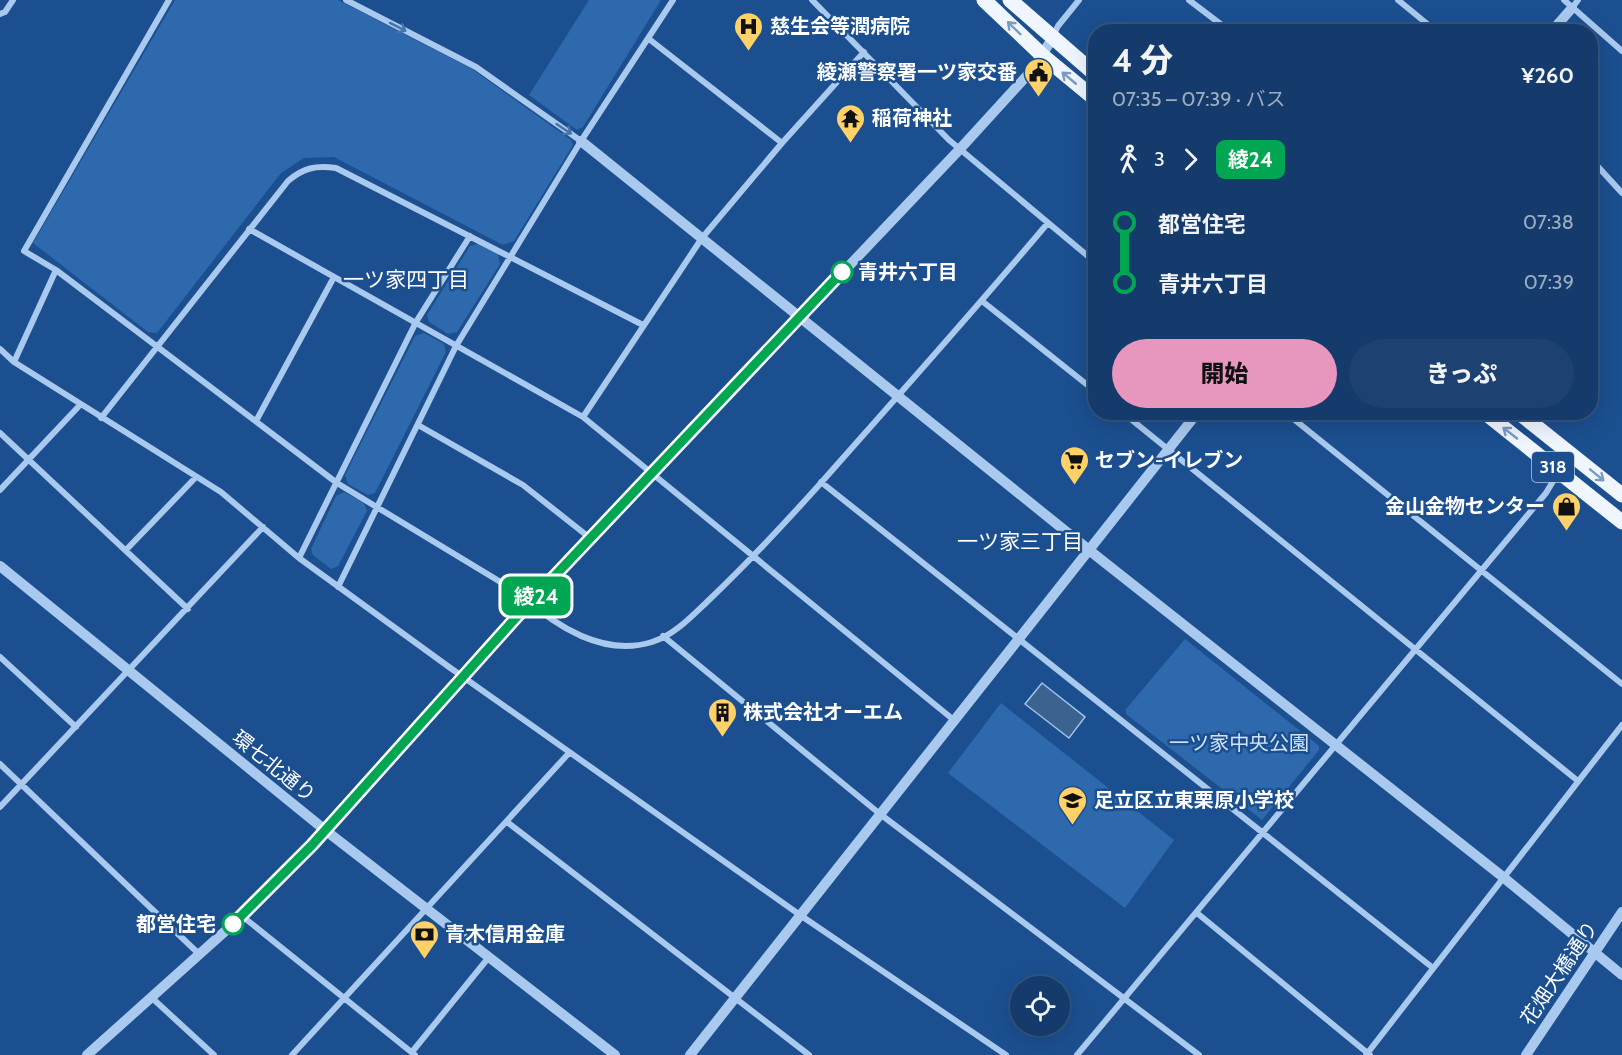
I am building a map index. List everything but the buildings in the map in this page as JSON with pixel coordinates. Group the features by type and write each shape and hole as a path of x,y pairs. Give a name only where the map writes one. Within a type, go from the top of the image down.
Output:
{"main road":[{"path":"984,0 1043,56 1088,93"},
{"path":"1010,0 1088,68"},
{"name":"318","path":"1494,420 1622,522"},
{"name":"318","path":"1528,420 1622,495"}],"street":[{"path":"0,14 5,12 12,0"},
{"path":"169,0 24,251 56,270 337,483 522,595 586,639 604,645 623,648 653,642 683,624 756,556 900,396 1047,224"},
{"path":"346,0 476,67 581,141 1335,746 1503,877 1622,975"},
{"path":"338,587 456,345 581,141 673,0"},
{"path":"812,0 959,150 1088,256"},
{"path":"87,1055 242,916 325,830 530,602 959,150 1043,56 1058,26 1079,0"},
{"path":"1189,0 1221,24"},
{"path":"1398,0 1427,24"},
{"path":"1557,24 1571,3 1593,24"},
{"path":"1598,28 1622,51"},
{"path":"649,39 782,143"},
{"path":"583,417 702,238 782,143 864,52"},
{"path":"101,418 288,181 300,171 321,165 336,168 644,325"},
{"path":"1598,167 1622,193"},
{"path":"249,229 583,417 756,556 955,721"},
{"path":"299,558 416,322 470,236"},
{"path":"14,362 56,270"},
{"path":"256,421 334,277"},
{"path":"982,301 1088,385"},
{"path":"0,349 14,362 80,405 221,492 299,558 463,677 800,915 1006,1055"},
{"path":"0,490 80,405"},
{"path":"1132,420 1578,781"},
{"path":"690,1055 1192,420"},
{"path":"1295,420 1480,572 1622,684"},
{"path":"418,425 523,485 590,538"},
{"path":"0,433 188,609"},
{"path":"1077,1055 1546,493 1559,472"},
{"path":"126,550 196,477"},
{"path":"821,482 1433,968"},
{"path":"0,807 263,527"},
{"name":"環七北通り","path":"0,566 325,830 615,1055"},
{"path":"663,636 880,814 1199,1055"},
{"path":"0,657 76,727"},
{"path":"1197,913 1368,1054 1622,725"},
{"path":"292,1055 569,753"},
{"path":"0,764 199,954"},
{"path":"507,822 809,1055"},
{"name":"花畑大橋通り","path":"1526,1055 1622,912"},
{"path":"242,916 414,1053 489,957"},
{"path":"151,997 214,1055"}],"green space":[{"path":"175,0 338,0 472,69 571,140 573,145 514,241 503,245 334,157 304,158 281,173 157,333 148,332 33,243"},
{"path":"589,0 661,0 583,127 577,130 529,95"},
{"path":"478,244 498,254 500,264 457,332 448,334 429,322 427,315 470,246"},
{"path":"424,333 444,344 446,352 375,493 368,495 348,484 345,475 415,336"},
{"path":"344,492 364,503 367,511 338,566 331,569 313,555 311,549 336,496"},
{"name":"一ツ家中央公園","path":"1185,639 1319,746 1319,750 1262,820 1126,714 1126,709"},
{"path":"1001,703 1174,840 1125,908 948,773"}],"shaded area":[{"path":"1042,683 1085,717 1069,738 1025,704"}],"bus line":[{"name":"綾24","path":"233,924 312,845 530,602 842,272"}],"place":[{"name":"慈生会等潤病院","path":"749,52"},
{"name":"綾瀬警察署一ツ家交番","path":"1038,98"},
{"name":"稲荷神社","path":"851,144"},
{"name":"青井六丁目","path":"842,272"},
{"name":"セブン-イレブン","path":"1074,486"},
{"name":"金山金物センター","path":"1566,532"},
{"name":"株式会社オーエム","path":"722,738"},
{"name":"足立区立東栗原小学校","path":"1073,826"},
{"name":"都営住宅","path":"233,924"},
{"name":"青木信用金庫","path":"424,960"}],"district":[{"name":"一ツ家四丁目","path":"406,279"},
{"name":"一ツ家三丁目","path":"1020,541"}]}
